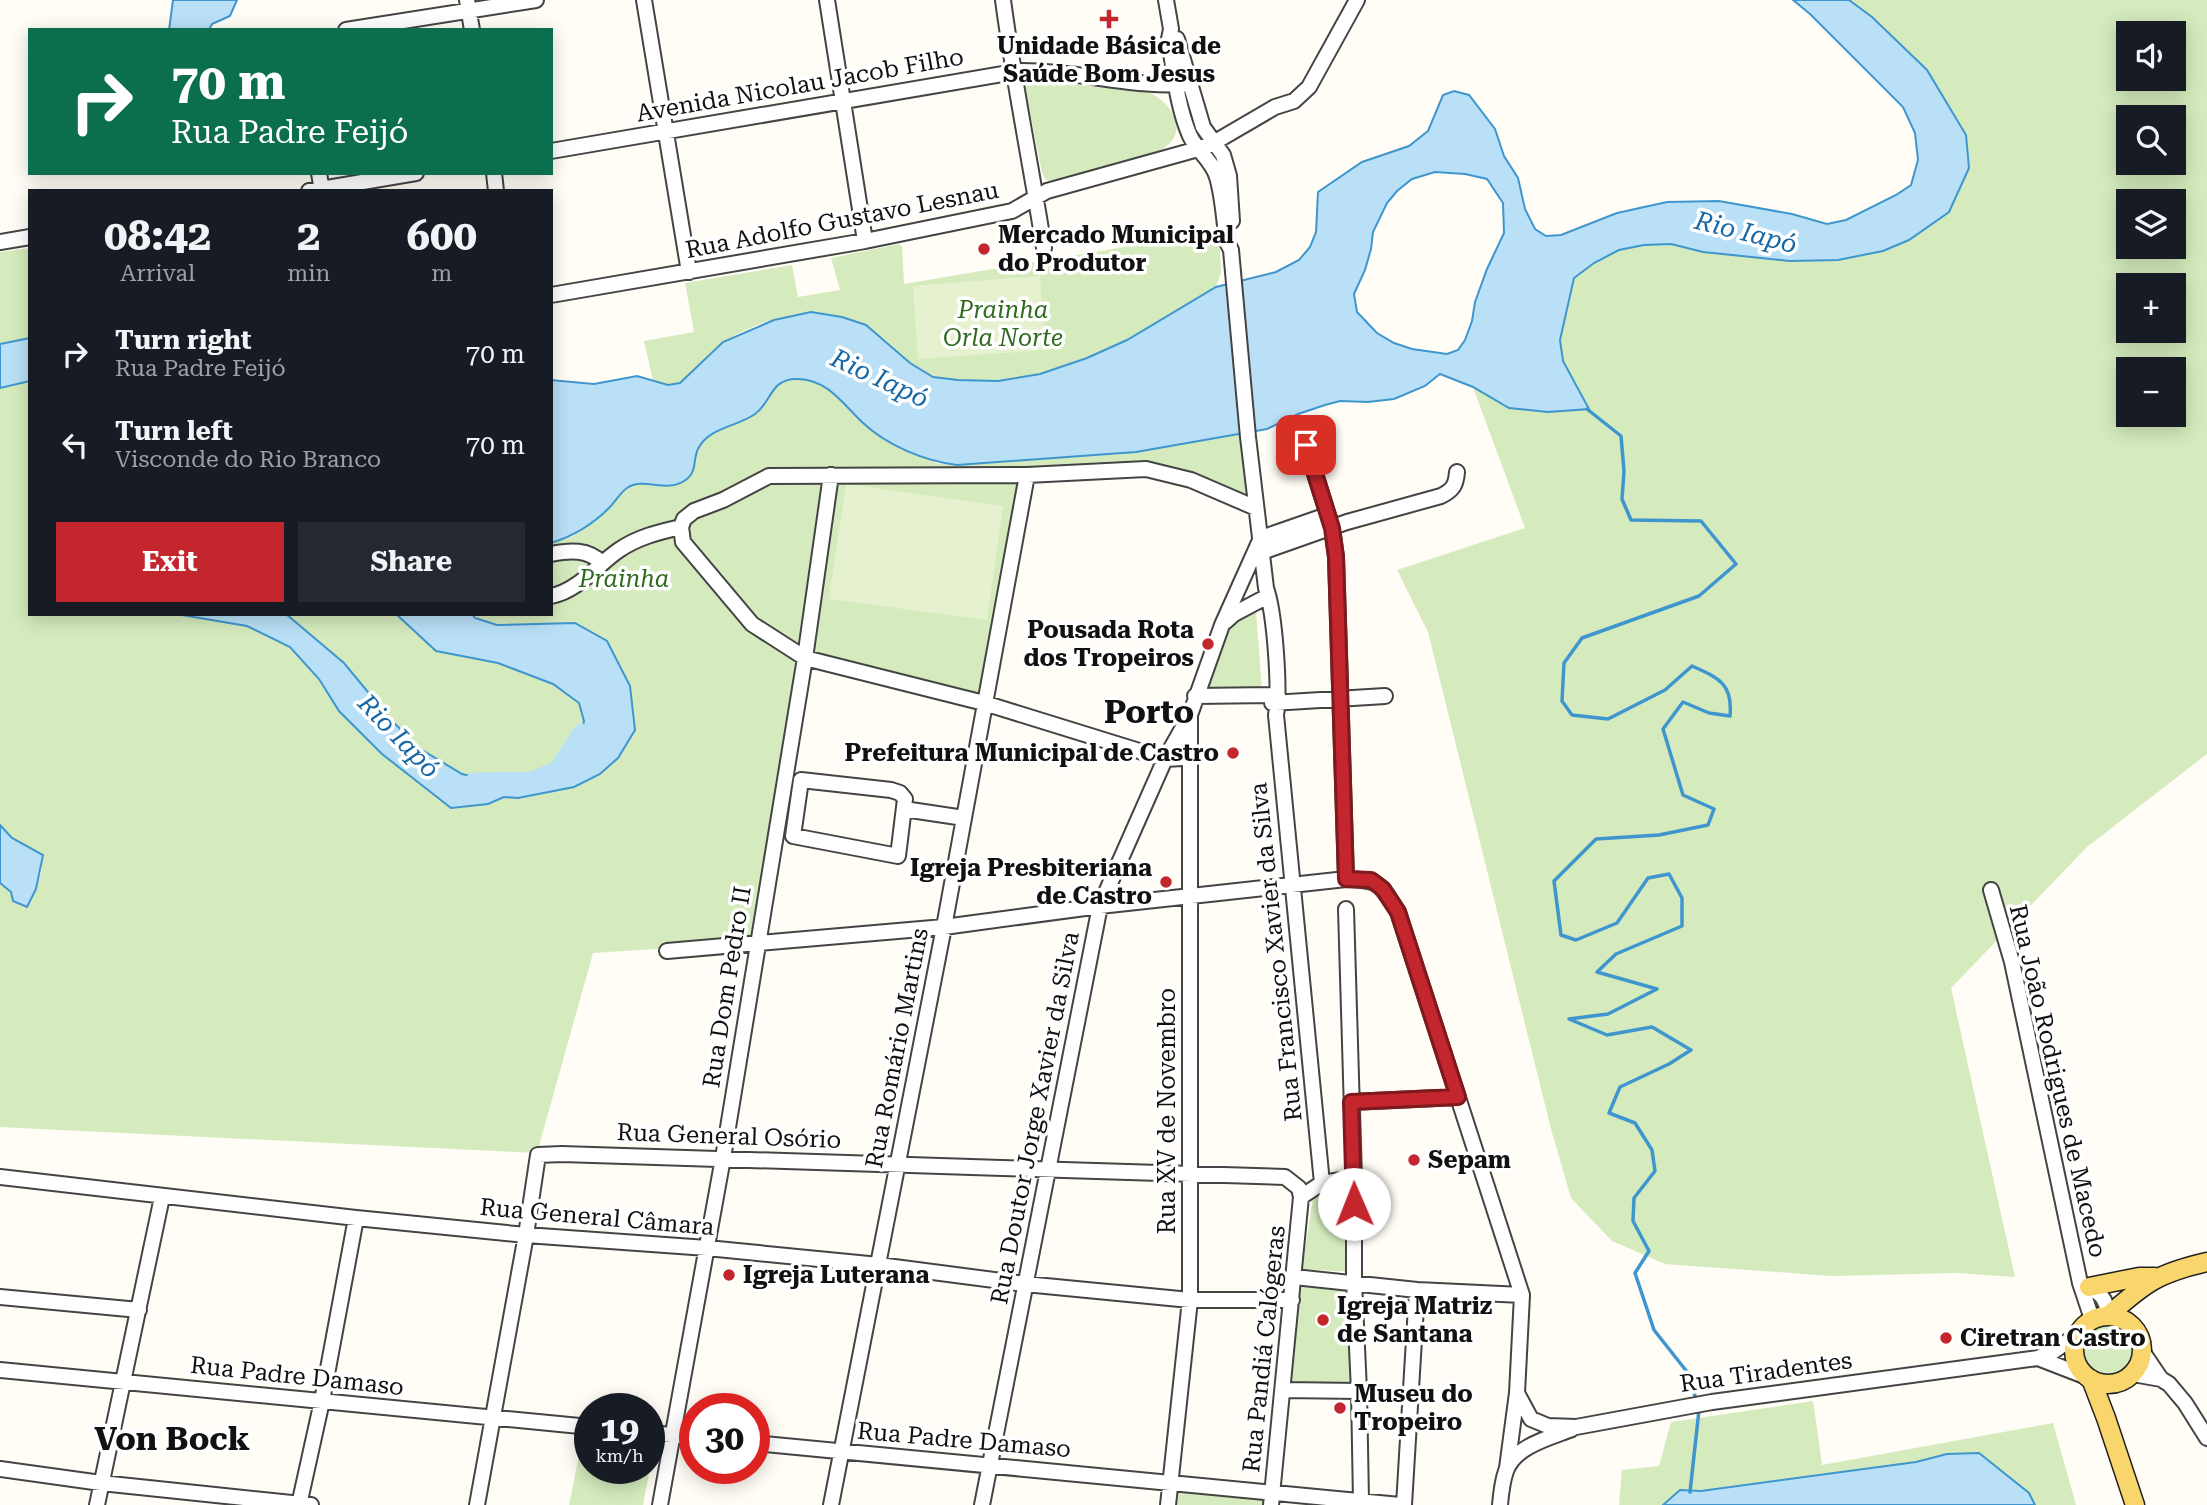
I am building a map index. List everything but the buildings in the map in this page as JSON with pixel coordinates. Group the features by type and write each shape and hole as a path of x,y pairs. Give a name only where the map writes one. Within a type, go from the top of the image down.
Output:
{"main road":[{"path":"2135,1505 2106,1418 2089,1378 2079,1368 2074,1345 2078,1334 2158,1276 2207,1262"},
{"path":"2088,1291 2139,1277 2158,1276"},
{"path":"2106,1418 2127,1378 2141,1360 2142,1342 2133,1308 2140,1288"},
{"path":"2103,1317 2125,1319 2139,1333"},
{"path":"2089,1378 2106,1384 2127,1378"}],"street":[{"path":"355,28 468,5 536,0"},
{"path":"644,0 689,272"},
{"path":"827,0 865,241"},
{"path":"1003,0 1044,248"},
{"path":"1166,0 1171,29 1169,39 1184,89 1190,136 1213,166 1218,178 1227,242 1231,250"},
{"name":"Rua Adolfo Gustavo Lesnau","path":"553,295 865,241 1012,211 1047,191 1198,149 1215,142 1263,113 1294,101 1309,87 1356,0"},
{"path":"468,5 472,28"},
{"name":"Avenida Nicolau Jacob Filho","path":"553,151 1013,72 1038,71 1141,83 1152,90 1184,89"},
{"path":"1184,89 1203,127 1223,155 1229,176 1231,250"},
{"path":"324,189 404,175"},
{"path":"0,242 28,237"},
{"name":"Rua Francisco Xavier da Silva","path":"1231,250 1322,1183"},
{"path":"1306,445 1330,521 1336,557 1346,879"},
{"path":"1165,759 984,703 804,658 752,624 692,555 683,542 681,527 684,519 694,511 723,500 769,476 1027,475 1146,469 1191,480 1256,508"},
{"path":"1261,545 1330,521 1354,519 1441,496 1451,491 1457,472"},
{"name":"Rua Dom Pedro II","path":"660,1505 723,1158 831,475"},
{"name":"Rua Romário Martins","path":"831,1505 944,927 1027,475"},
{"path":"553,596 576,585 633,541 681,527"},
{"name":"Rua XV de Novembro","path":"1168,1505 1190,1300 1191,896 1185,745 1195,696 1222,625 1243,577 1261,545"},
{"path":"553,554 585,552 602,563"},
{"path":"1222,625 1266,591 1257,578 1243,577"},
{"path":"1195,696 1275,702 1340,701 1385,696"},
{"name":"Rua Doutor Jorge Xavier da Silva","path":"982,1505 1100,906 1165,759 1185,745"},
{"path":"801,780 891,790 900,793 905,799 904,809 898,856 793,836 801,780"},
{"path":"904,809 964,818"},
{"path":"667,951 944,927 1100,906 1346,879 1371,880 1383,889 1398,912 1522,1295 1517,1393 1500,1505"},
{"name":"Rua João Rodrigues de Macedo","path":"1991,890 2011,962 2088,1291 2107,1304 2103,1317"},
{"path":"1346,909 1362,1501"},
{"path":"1351,1102 1458,1097"},
{"name":"Rua General Osório","path":"526,1235 538,1154 1285,1177 1299,1188 1301,1198"},
{"name":"Rua General Câmara","path":"0,1177 356,1218 526,1235 707,1248 1190,1300 1292,1300"},
{"path":"1301,1198 1322,1183 1354,1178"},
{"path":"96,1505 162,1197"},
{"name":"Rua Pandiá Calógeras","path":"1272,1499 1301,1198"},
{"path":"0,1469 303,1505 356,1218"},
{"path":"477,1505 526,1235"},
{"path":"1294,1278 1417,1290 1522,1295"},
{"path":"1402,1505 1417,1290"},
{"path":"0,1297 139,1310"},
{"path":"2038,1357 2054,1351 2078,1334"},
{"path":"2142,1352 2161,1379 2169,1384 2185,1404 2207,1438"},
{"path":"2038,1357 2089,1378"},
{"name":"Rua Tiradentes","path":"1517,1393 1531,1419 1548,1426 1576,1427 1712,1402 2038,1357"},
{"name":"Rua Padre Damaso","path":"0,1370 574,1426"},
{"path":"2127,1378 2161,1379"},
{"path":"1284,1390 1359,1391"},
{"path":"1507,1468 1518,1454 1536,1443 1576,1427"},
{"path":"665,1434 679,1436"},
{"name":"Rua Padre Damaso","path":"770,1444 1170,1483 1272,1499 1362,1501 1402,1505"}],"green space":[{"path":"1849,0 2207,0 2207,754 2087,847 1951,988 2015,1277 1958,1273 1832,1276 1665,1264 1612,1241 1571,1198 1551,1129 1428,632 1397,570 1525,528 1473,387 1509,408 1548,412 1588,409 1563,361 1560,340 1574,278 1594,263 1619,250 1643,245 1671,244 1703,252 1790,261 1883,251 1909,240 1949,212 1927,70 1872,17"},
{"path":"1023,79 1151,93 1167,105 1176,120 1175,136 1160,151 1050,181 1045,179 1042,172"},
{"name":"Prainha Orla Norte","path":"1219,231 1221,272 1216,287 1130,338 1070,364 1039,373 1007,379 941,379 914,366 868,327 774,320 725,341 689,376 678,383 669,385 653,381 644,341 694,332 685,283 792,265 798,297 840,290 831,258 899,244 902,246 904,284"},
{"path":"28,248 28,338 0,344 0,252"},
{"path":"1040,276 1045,350 918,359 913,286"},
{"path":"797,379 819,383 840,398 863,423 936,463 957,465 1136,452 1244,432 1252,499 1193,476 769,474 696,508 680,547 745,628 795,661 764,942 593,953 537,1153 0,1127 0,883 11,891 32,899 41,873 43,855 12,838 0,825 0,388 28,381 28,616 188,616 247,626 290,647 319,679 339,711 451,808 488,804 504,797 518,798 574,787 635,730 630,686 575,623 506,625 492,624 475,616 553,616 553,542 572,537 596,521 627,488 640,483 655,486 693,473 698,451 708,438 755,414 763,407 775,387"},
{"name":"Prainha","path":"1022,478 982,700 812,654 756,621 689,542 685,528 689,520 769,481"},
{"path":"846,484 1003,506 987,620 829,599"},
{"path":"1243,612 1256,612 1262,690 1200,693 1231,618"},
{"path":"288,616 398,616 436,651 498,663 553,684 579,703 584,721 580,739 558,770 533,781 497,782 462,774 422,750 391,720 344,663"},
{"path":"1349,1185 1352,1272 1302,1269 1314,1191"},
{"name":"Igreja Matriz de Santana","path":"1297,1287 1353,1288 1356,1389 1288,1387"},
{"path":"2106,1319 2115,1319 2123,1326 2130,1334 2136,1349 2133,1371 2122,1379 2108,1381 2093,1377 2082,1367 2079,1354 2085,1338"},
{"path":"1813,1401 1822,1465 2053,1423 2076,1505 1619,1505 1622,1470 1659,1466 1671,1422"},
{"path":"574,1480 574,1484 647,1484 643,1505 569,1505"},
{"path":"1172,1485 1271,1495 1270,1505 1171,1505"}],"water":[{"path":"173,0 237,0 230,16 212,24 210,28 169,28"},
{"path":"1793,0 1849,0 1872,17 1927,70 1966,135 1969,168 1949,212 1909,240 1883,251 1838,260 1790,261 1703,252 1671,244 1644,245 1619,250 1594,263 1574,278 1560,340 1563,361 1589,409 1548,412 1509,408 1473,387 1440,374 1425,386 1394,399 1340,401 1298,414 1267,429 1136,452 957,465 919,456 894,445 862,422 841,400 818,383 789,380 777,386 755,414 709,436 698,449 692,472 687,479 672,485 641,484 627,488 589,525 553,542 553,380 594,384 637,376 668,385 680,383 723,342 774,320 811,312 842,317 866,325 910,363 933,377 998,381 1040,374 1087,358 1127,340 1216,287 1276,272 1299,260 1310,247 1316,232 1318,192 1362,162 1409,146 1428,131 1443,95 1454,91 1469,95 1495,129 1504,156 1518,178 1525,209 1535,229 1546,236 1561,235 1617,213 1667,202 1719,201 1792,214 1827,224 1846,220 1911,185 1918,160 1915,133 1903,107","holes":["1435,172 1487,179 1503,203 1504,233 1487,269 1465,340 1458,350 1447,354 1412,349 1377,333 1357,312 1354,294 1365,270 1373,232 1387,203 1412,179"]},
{"path":"28,338 28,381 0,388 0,344"},
{"path":"188,616 288,616 344,663 391,720 422,750 462,774 497,782 533,781 558,770 580,739 584,721 579,703 553,684 498,663 436,651 398,616 474,616 497,625 575,623 607,641 630,686 635,730 618,758 600,774 574,787 518,798 504,797 488,804 451,808 382,754 339,711 319,679 290,647 247,626"},
{"path":"0,825 12,838 43,855 36,889 27,907 13,901 11,892 0,883"},
{"path":"1979,1453 2029,1493 2035,1505 1663,1505 1680,1490 1701,1491 1916,1462 1947,1454"}],"waterway":[{"path":"1587,409 1621,436 1624,471 1622,499 1631,520 1701,521 1736,564 1699,596 1582,638 1564,663 1562,701 1572,715 1608,719 1665,690 1692,666 1717,679 1729,696 1730,716 1709,713 1683,702 1663,729 1683,795 1714,809 1708,825 1659,835 1596,839 1554,881 1561,935 1576,940 1617,923 1648,878 1669,874 1682,898 1682,926 1616,954 1597,972 1657,989 1608,1014 1569,1019 1607,1035 1652,1027 1691,1050 1669,1064 1620,1087 1609,1113 1635,1123 1652,1150 1655,1171 1634,1198 1633,1221 1649,1251 1635,1273 1654,1330 1688,1373 1696,1399"},
{"name":"Rio Iapó","path":"474,782 533,781 558,770 582,733"},
{"path":"1690,1492 1699,1410"}],"place":[{"name":"Unidade Básica de Saúde Bom Jesus","path":"1109,19"},
{"name":"Mercado Municipal do Produtor","path":"984,249"},
{"name":"Pousada Rota dos Tropeiros","path":"1208,644"},
{"name":"Prefeitura Municipal de Castro","path":"1233,753"},
{"name":"Igreja Presbiteriana de Castro","path":"1166,882"},
{"name":"Sepam","path":"1414,1160"},
{"name":"Igreja Luterana","path":"729,1275"},
{"name":"Igreja Matriz de Santana","path":"1323,1320"},
{"name":"Ciretran Castro","path":"1946,1338"},
{"name":"Museu do Tropeiro","path":"1340,1408"}],"district":[{"name":"Porto","path":"1149,712"},
{"name":"Von Bock","path":"172,1439"}],"route":[{"path":"1306,445 1332,528 1336,557 1346,879 1371,880 1383,889 1398,912 1458,1097 1351,1102 1354,1204"}]}
